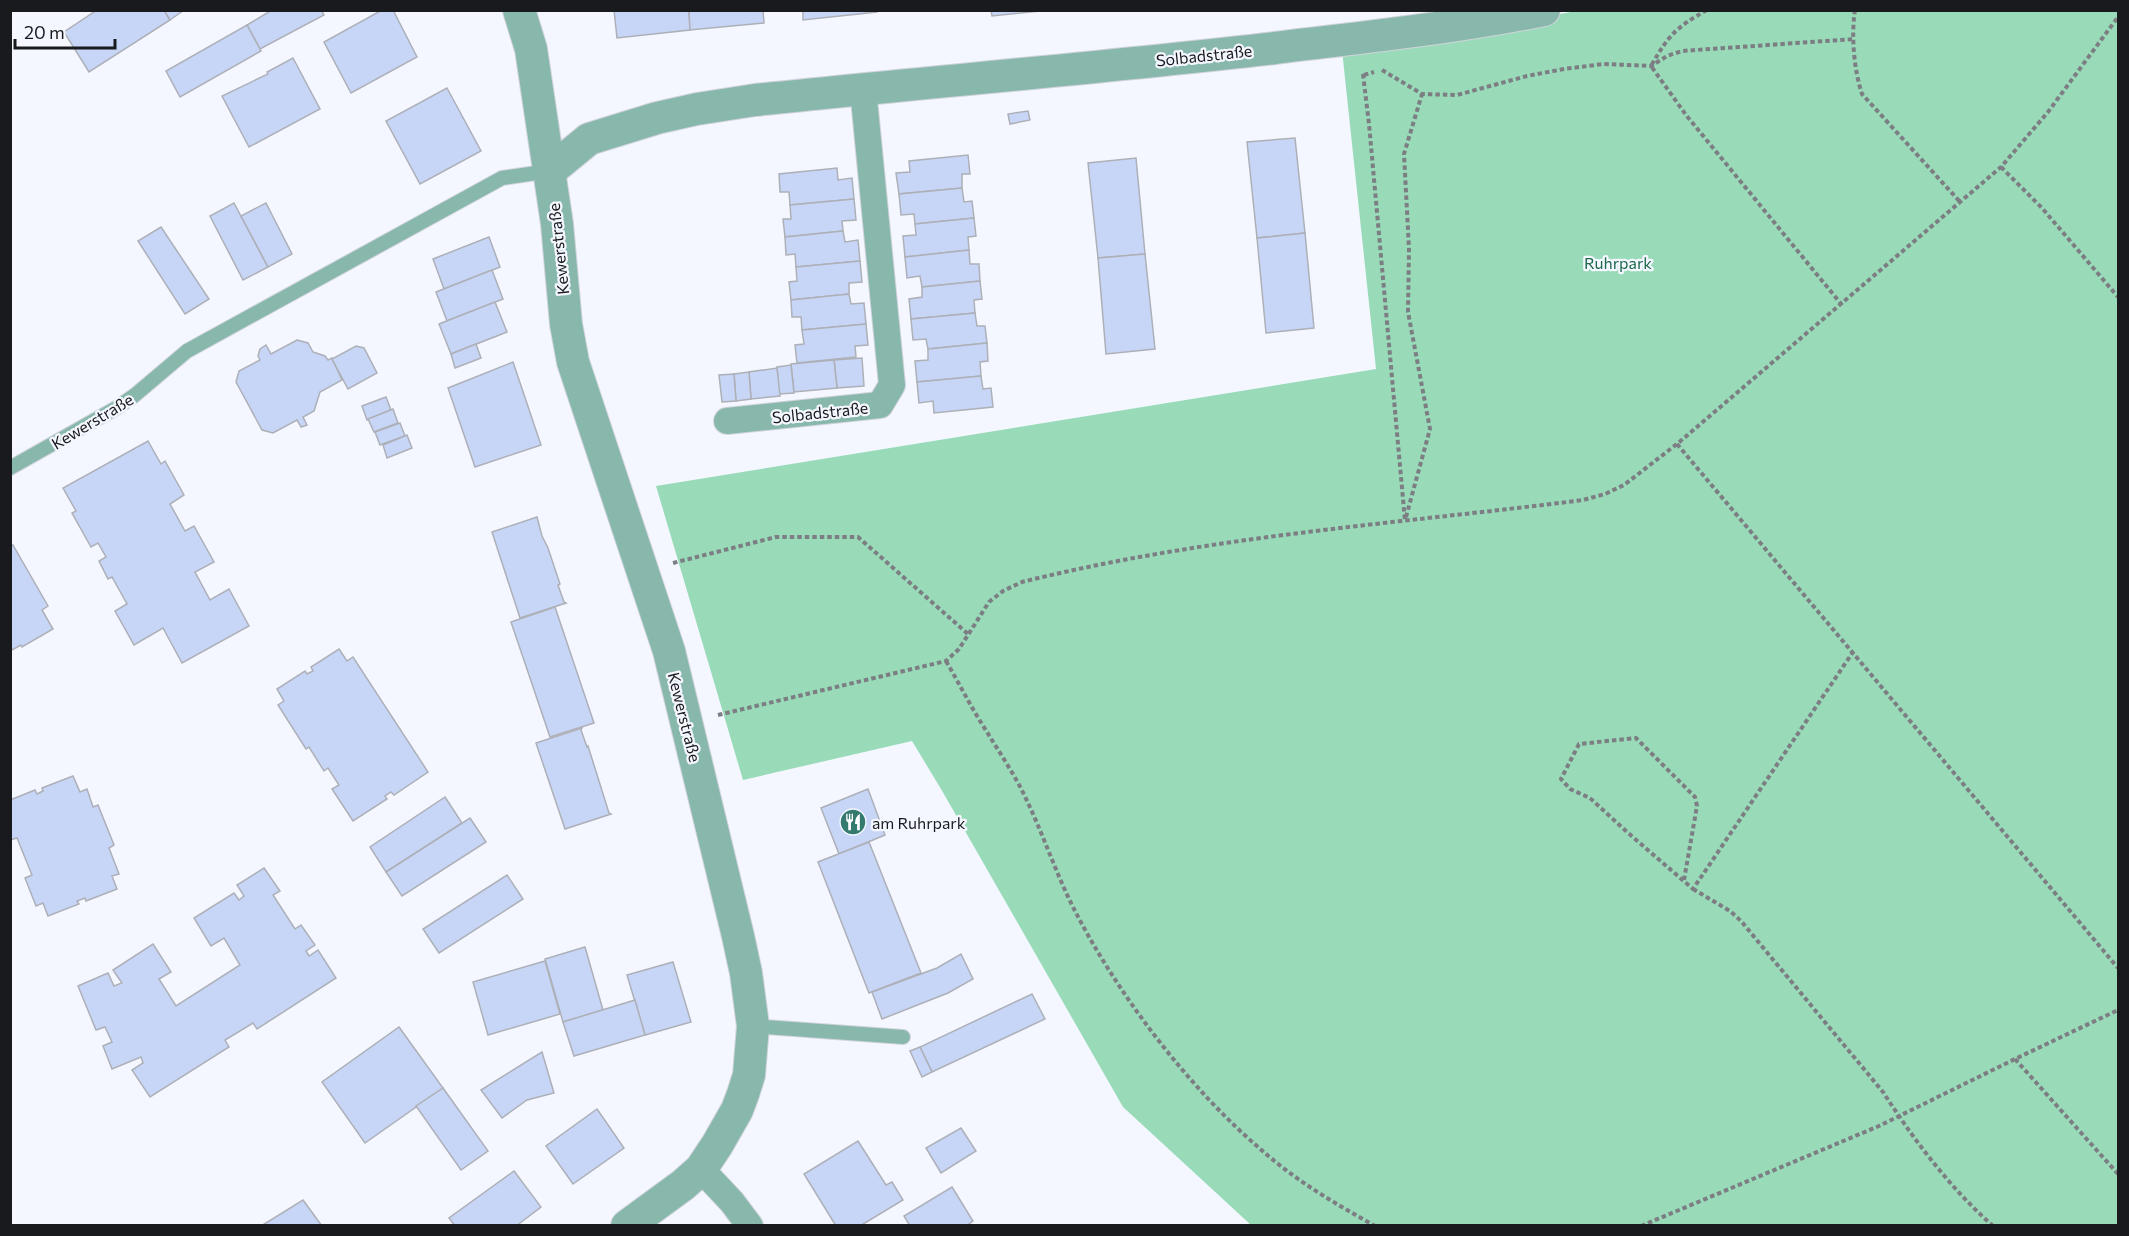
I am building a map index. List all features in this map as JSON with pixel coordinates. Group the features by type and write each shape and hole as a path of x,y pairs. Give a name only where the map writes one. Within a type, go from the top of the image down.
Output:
{"street":[{"name":"Kewerstraße","path":"519,10 531,49 550,171 566,324 573,362 669,651 740,945 753,1026 748,1075 743,1094 729,1126 701,1169 627,1226"},
{"name":"Solbadstraße","path":"550,171 589,139 657,118 709,107 1344,40 1425,20 1495,20 1544,10"},
{"name":"Solbadstraße","path":"727,421 880,405 892,385 863,89"},
{"path":"701,1169 732,1202 750,1226"}],"lane":[{"name":"Kewerstraße","path":"10,468 118,407 187,351 502,178 550,171"},
{"path":"753,1026 903,1037"}],"path":[{"path":"1650,66 1674,32 1707,10"},
{"path":"1855,10 1854,39 1858,83 1862,94 1961,203"},
{"path":"685,722 946,661 959,649 989,602 1004,591 1023,582 1137,556 1235,540 1583,500 1605,494 1624,485 1677,444 1842,305 2001,167 2048,111 2118,17"},
{"path":"1364,75 1382,70 1422,94 1457,95 1527,76 1603,64 1650,66 1667,56 1682,51 1854,39"},
{"path":"1344,40 1355,68 1364,75 1405,521"},
{"path":"1650,66 1686,115 1842,305"},
{"path":"1405,521 1430,429 1407,312 1409,249 1404,154 1422,94"},
{"path":"2001,167 2057,225 2118,297"},
{"path":"1677,444 2118,968"},
{"path":"644,571 776,537 858,537 968,634"},
{"path":"1693,889 1853,652"},
{"path":"946,661 1028,802 1054,866 1095,948 1159,1040 1210,1101 1264,1153 1306,1185 1375,1226"},
{"path":"1684,880 1698,806 1695,797 1636,738 1579,744 1561,778 1565,784 1570,789 1590,798 1693,889 1730,911 1741,921 1883,1092 1898,1116 1937,1166 1974,1208 1994,1226"},
{"path":"1641,1226 1879,1126 2118,1010"},
{"path":"2015,1059 2118,1174"}],"green space":[{"name":"Ruhrpark","path":"1581,10 2118,11 2118,1225 1251,1225 1123,1107 912,741 743,780 656,486 1376,369 1342,50 1430,39"}],"building":[{"path":"97,10 164,10 170,20 89,72 64,32"},
{"path":"164,10 184,10 170,20"},
{"path":"272,10 321,10 324,15 260,49 247,25"},
{"path":"382,10 393,10 417,57 351,93 324,42"},
{"path":"614,10 689,10 690,30 617,38"},
{"path":"689,10 763,10 764,23 690,30"},
{"path":"803,10 877,10 877,12 803,20"},
{"path":"991,10 1050,10 992,16"},
{"path":"247,25 261,51 180,97 166,71"},
{"path":"293,58 320,109 249,147 222,96 268,74 267,72"},
{"path":"447,88 481,151 420,184 386,121"},
{"path":"1028,111 1030,120 1010,124 1008,114"},
{"path":"1295,138 1305,233 1257,238 1247,142"},
{"path":"968,155 970,174 962,174 962,188 899,194 896,173 910,172 909,161"},
{"path":"1136,158 1145,254 1098,258 1088,163"},
{"path":"837,168 838,180 852,178 854,199 790,205 789,192 780,192 779,174"},
{"path":"962,188 964,202 972,201 974,218 915,224 914,214 901,215 899,194"},
{"path":"854,199 856,220 842,221 843,231 785,237 783,219 791,219 790,205"},
{"path":"234,203 268,267 243,280 210,216"},
{"path":"266,203 292,254 268,267 241,216"},
{"path":"974,218 976,236 968,237 969,250 905,257 903,236 916,235 915,224"},
{"path":"161,227 209,299 185,314 138,241"},
{"path":"843,231 845,242 858,240 860,261 796,267 795,254 786,255 785,237"},
{"path":"1305,233 1314,328 1266,333 1257,238"},
{"path":"489,237 500,267 444,289 433,259"},
{"path":"969,250 970,264 979,264 980,281 922,287 920,276 907,278 905,257"},
{"path":"1145,254 1155,349 1106,354 1098,258"},
{"path":"860,261 862,282 849,283 849,294 791,300 789,282 797,281 796,267"},
{"path":"492,270 503,299 447,321 436,292"},
{"path":"980,281 982,299 974,300 975,313 911,319 909,299 922,297 922,287"},
{"path":"849,294 851,304 864,303 866,324 802,330 801,317 792,317 791,300"},
{"path":"495,302 507,332 451,354 439,324"},
{"path":"975,313 977,326 985,326 987,343 928,349 926,339 913,340 911,319"},
{"path":"866,324 868,345 855,346 856,357 797,363 795,345 804,344 802,330"},
{"path":"297,340 308,343 313,352 325,356 328,360 332,358 342,380 320,392 314,411 303,417 307,425 301,427 297,420 273,433 262,430 236,382 239,371 260,360 258,356 260,349 266,345 271,354"},
{"path":"987,343 988,361 980,362 981,376 917,382 915,361 928,360 928,349"},
{"path":"476,344 481,358 455,368 451,354"},
{"path":"356,346 364,348 377,373 348,389 332,359"},
{"path":"862,358 864,386 837,388 834,360"},
{"path":"834,360 837,388 794,392 791,364"},
{"path":"513,362 541,445 475,467 448,388"},
{"path":"791,365 794,393 779,394 777,367"},
{"path":"777,368 780,396 751,399 749,372"},
{"path":"749,372 751,399 736,401 734,374"},
{"path":"734,374 736,401 722,402 719,375"},
{"path":"981,376 983,389 991,388 993,407 934,413 933,401 919,403 917,382"},
{"path":"386,397 391,410 367,420 362,406"},
{"path":"393,409 398,423 374,432 368,419"},
{"path":"400,423 405,436 380,445 375,432"},
{"path":"407,435 412,448 387,458 383,445"},
{"path":"148,441 161,464 165,461 184,495 170,504 185,531 194,526 214,562 195,572 210,600 229,589 249,626 182,663 163,628 134,645 115,611 127,604 112,577 108,579 99,561 106,557 98,543 91,547 72,513 76,511 63,488"},
{"path":"537,517 560,584 558,585 566,603 520,618 492,532"},
{"path":"13,545 48,606 42,610 53,629 22,647 21,645 10,651 10,546"},
{"path":"555,607 594,723 550,737 511,622"},
{"path":"339,649 347,661 353,657 428,772 394,795 391,792 385,796 387,799 353,821 332,789 339,785 328,768 324,771 309,747 306,749 278,705 284,701 277,689 305,671 307,674 313,671 311,667"},
{"path":"582,728 611,814 565,829 536,743"},
{"path":"73,776 80,792 87,789 93,807 98,805 114,845 109,848 119,874 112,876 117,889 86,901 85,898 77,901 79,904 48,916 43,903 36,906 25,878 32,875 17,838 10,840 10,800 35,790 37,794 43,791 42,788"},
{"name":"am Ruhrpark","path":"868,789 885,835 839,854 821,808"},
{"path":"445,797 462,823 386,872 370,847"},
{"path":"470,818 486,842 402,896 386,872"},
{"path":"869,842 921,973 869,993 818,862"},
{"path":"264,868 280,891 273,895 295,929 301,925 315,945 306,951 309,956 318,950 336,978 257,1029 253,1023 225,1040 229,1047 150,1097 132,1070 143,1063 141,1057 112,1069 103,1046 112,1042 105,1027 96,1030 78,986 108,973 114,986 122,983 113,970 153,944 171,972 159,979 176,1006 240,965 224,938 211,946 194,918 234,893 239,900 244,896 237,885"},
{"path":"507,875 523,899 439,953 423,929"},
{"path":"585,947 603,1010 563,1022 545,959"},
{"path":"961,954 973,979 948,993 882,1019 872,992 937,968"},
{"path":"545,961 560,1014 488,1035 473,982"},
{"path":"673,962 691,1022 645,1035 627,975"},
{"path":"1032,994 1045,1019 932,1072 920,1047"},
{"path":"635,1000 645,1035 574,1056 563,1022"},
{"path":"399,1027 443,1088 365,1143 322,1082"},
{"path":"920,1047 932,1072 922,1077 910,1051"},
{"path":"542,1052 554,1093 527,1100 502,1118 481,1090"},
{"path":"443,1088 488,1151 461,1170 416,1106"},
{"path":"597,1109 624,1148 573,1184 546,1146"},
{"path":"961,1128 976,1151 941,1173 926,1148"},
{"path":"858,1141 886,1185 892,1182 903,1200 860,1226 836,1226 804,1174"},
{"path":"514,1171 541,1207 516,1226 455,1226 449,1218"},
{"path":"952,1187 973,1221 966,1226 910,1226 904,1216"},
{"path":"303,1200 322,1226 261,1226"}],"place":[{"name":"am Ruhrpark","path":"853,822"}]}
